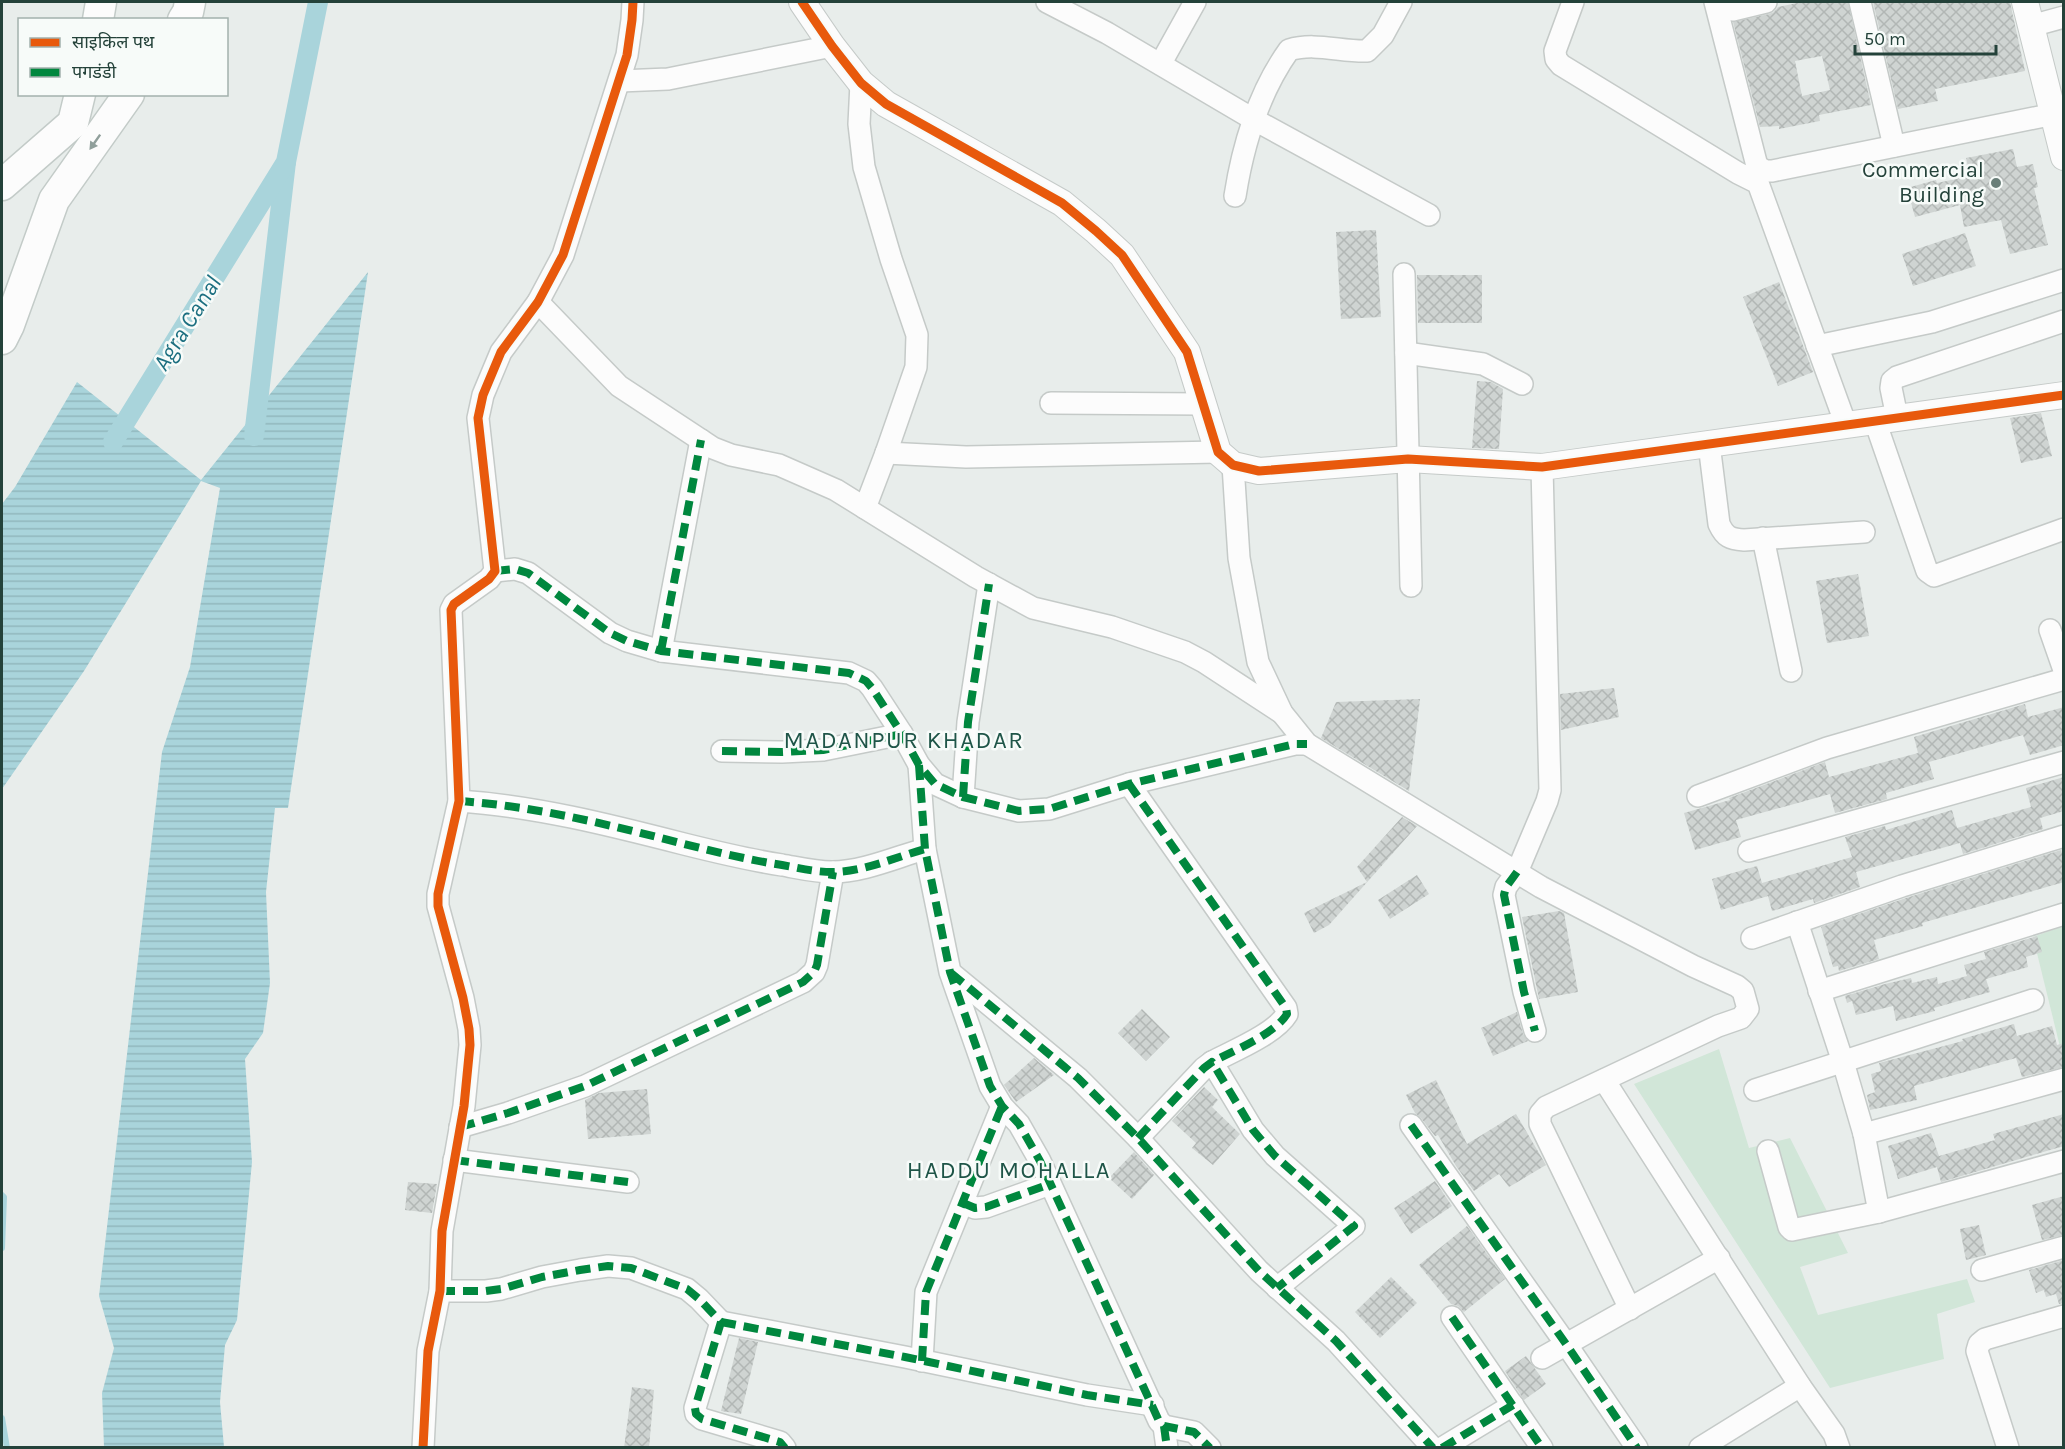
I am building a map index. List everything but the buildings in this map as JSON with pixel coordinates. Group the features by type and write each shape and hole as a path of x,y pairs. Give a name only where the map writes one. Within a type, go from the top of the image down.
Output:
{"main road":[{"path":"98,18 101,2"},
{"path":"184,18 190,2"},
{"path":"2,185 74,123 80,96"},
{"path":"2,339 54,200 128,96"}],"street":[{"path":"423,1448 428,1351 440,1291 442,1231 460,1127 469,1056 469,1029 463,998 438,906 438,894 459,801 451,610 454,604 489,579 495,571 478,418 483,394 501,352 538,302 563,255 627,56 633,20 633,2"},
{"path":"802,2 861,83 886,104 1062,203 1122,255 1187,352 1203,404 1226,459 1239,558 1258,662 1282,713 1307,744 1541,887 1743,991 1748,1009 1741,1018 1718,1026 1546,1107 1540,1114 1539,1124 1630,1309"},
{"path":"1047,2 1161,63 1253,119 1429,215"},
{"path":"1161,63 1195,2"},
{"path":"1234,196 1253,119 1281,60 1289,50 1312,46 1367,51 1383,35 1401,2"},
{"path":"1574,2 1555,51 1556,59 1561,64 1758,183 1846,425"},
{"path":"1766,2 1724,6 1757,166 1765,171 2058,113"},
{"path":"1860,2 1894,146"},
{"path":"2042,14 2064,89"},
{"path":"2042,14 2064,157"},
{"path":"620,81 668,79 832,46"},
{"path":"861,83 859,124 864,167 891,259 917,335 916,366 865,508"},
{"path":"1404,274 1412,586"},
{"path":"1817,346 1932,322 2064,280"},
{"path":"538,302 619,386 713,448 731,455 779,465 836,490 989,584 1033,608 1112,627 1185,652 1282,713"},
{"path":"2064,321 1897,377 1892,381 1886,419 1910,525 1931,576 2016,548 2064,529"},
{"path":"1406,353 1483,364 1522,384"},
{"path":"886,453 966,457 1160,452 1226,459 1259,471 1408,459 1542,466 2064,394"},
{"path":"1051,403 1203,404"},
{"path":"661,651 701,440"},
{"path":"1709,444 1719,524 1724,535 1738,539 1864,532"},
{"path":"1535,1031 1524,992 1504,894 1506,887 1517,872 1550,790 1542,466"},
{"path":"1763,538 1791,671"},
{"path":"495,571 515,569 528,573 610,633 627,641 661,651 859,676 872,688 919,765 935,784 963,797 1019,811 1033,811 1070,804 1129,784 1295,744 1307,744"},
{"path":"963,797 968,722 989,584"},
{"path":"2050,630 2064,670"},
{"path":"1698,796 1827,748 2064,679"},
{"path":"722,751 782,753 823,750 902,734"},
{"path":"1749,851 2064,762"},
{"path":"919,765 925,849 950,972 990,1086 1002,1106 1019,1124 1050,1184 1164,1426 1167,1448"},
{"path":"1129,784 1286,1008 1287,1014 1283,1020 1261,1036 1204,1068 1138,1138"},
{"path":"459,801 478,802 619,827 736,857 809,870 833,872 855,869 925,849"},
{"path":"1752,938 1902,886 2064,836"},
{"path":"460,1127 585,1086 803,982 814,972 817,965 833,872"},
{"path":"1819,991 2064,914"},
{"path":"1797,922 1864,1134 1879,1212"},
{"path":"950,972 1057,1059 1138,1138 1259,1271 1336,1341 1433,1448"},
{"path":"1755,1090 2033,1000"},
{"path":"1212,1062 1253,1130 1275,1156 1354,1226 1277,1288"},
{"path":"1864,1134 2064,1079"},
{"path":"1604,1080 1800,1386 1834,1434 1839,1448"},
{"path":"922,1360 926,1292 1002,1106"},
{"path":"1411,1125 1566,1344 1636,1448"},
{"path":"1768,1151 1789,1227 1792,1230 1879,1212 2064,1161"},
{"path":"454,1160 628,1182"},
{"path":"963,1203 975,1208 986,1207 1050,1184"},
{"path":"1982,1270 2064,1247"},
{"path":"1542,1358 1719,1258"},
{"path":"440,1291 486,1291 580,1270 608,1266 631,1268 687,1289 721,1322 922,1360 1087,1395 1153,1405"},
{"path":"2008,1448 1977,1351 1979,1344 1985,1339 2064,1316"},
{"path":"1452,1317 1542,1448"},
{"path":"721,1322 695,1408 696,1414 702,1419 780,1442 785,1448"},
{"path":"1700,1448 1800,1386"},
{"path":"1442,1448 1513,1405"},
{"path":"1164,1426 1194,1432 1210,1448"}],"green space":[{"path":"2063,926 2063,1059 2033,937"},
{"path":"1719,1049 1749,1148 1790,1138 1848,1253 1800,1267 1818,1315 1967,1279 1975,1302 1937,1314 1944,1359 1830,1388 1634,1084"}],"water":[{"path":"368,272 288,808 275,808 266,892 270,983 263,1033 245,1059 252,1162 237,1320 225,1345 220,1402 224,1447 104,1447 102,1393 114,1348 99,1296 162,752 190,667 220,488 201,481 84,671 2,789 2,504 15,487 77,382 201,480"}],"waterway":[{"name":"Agra Canal","path":"113,442 286,162 318,2"},
{"path":"254,436 286,162"},
{"path":"2,1195 4,1197 2,1248"},
{"path":"2,1418 7,1448"}],"marked path":[{"path":"661,651 701,440"},
{"path":"495,571 515,569 528,573 610,633 627,641 661,651 849,673 866,681 872,688 919,765 935,784 963,797 1019,811 1049,809 1129,784 1295,744 1307,744"},
{"path":"963,797 968,722 989,584"},
{"path":"722,751 823,750 902,734"},
{"path":"919,765 925,849 950,972 990,1086 1002,1106 1019,1124 1040,1161 1159,1421 1164,1426 1194,1432 1210,1448"},
{"path":"1129,784 1286,1008 1287,1014 1273,1028 1212,1062"},
{"path":"459,801 516,807 572,817 733,856 819,871 856,870 925,849"},
{"path":"460,1127 585,1086 803,982 814,972 817,965 833,872"},
{"path":"1517,872 1506,887 1504,895 1524,992 1535,1031"},
{"path":"951,973 1078,1078 1138,1138 1259,1271 1336,1341 1433,1448"},
{"path":"1138,1138 1212,1062 1253,1130 1275,1156 1354,1226 1277,1288"},
{"path":"922,1361 926,1292 1002,1106"},
{"path":"1411,1125 1637,1448"},
{"path":"454,1160 628,1182"},
{"path":"963,1203 975,1208 986,1207 1050,1184"},
{"path":"440,1291 501,1289 542,1277 608,1266 631,1268 687,1289 721,1322 695,1408 696,1414 702,1419 780,1442 785,1448"},
{"path":"1452,1317 1542,1448"},
{"path":"721,1322 1087,1395 1153,1405"},
{"path":"1442,1448 1513,1405"},
{"path":"1164,1426 1167,1448"}],"cycle path":[{"path":"423,1448 428,1351 440,1291 442,1231 464,1106 470,1045 463,998 438,906 438,894 459,801 451,610 454,604 489,579 495,571 478,418 483,395 501,352 538,302 563,255 627,55 633,2"},
{"path":"802,2 861,83 886,104 1062,203 1122,255 1187,352 1218,452 1233,465 1259,471 1408,459 1542,467 2064,395"}],"place":[{"name":"Commercial Building","path":"1996,183"}],"district":[{"name":"MADANPUR KHADAR","path":"904,740"},
{"name":"HADDU MOHALLA","path":"1009,1170"}]}
